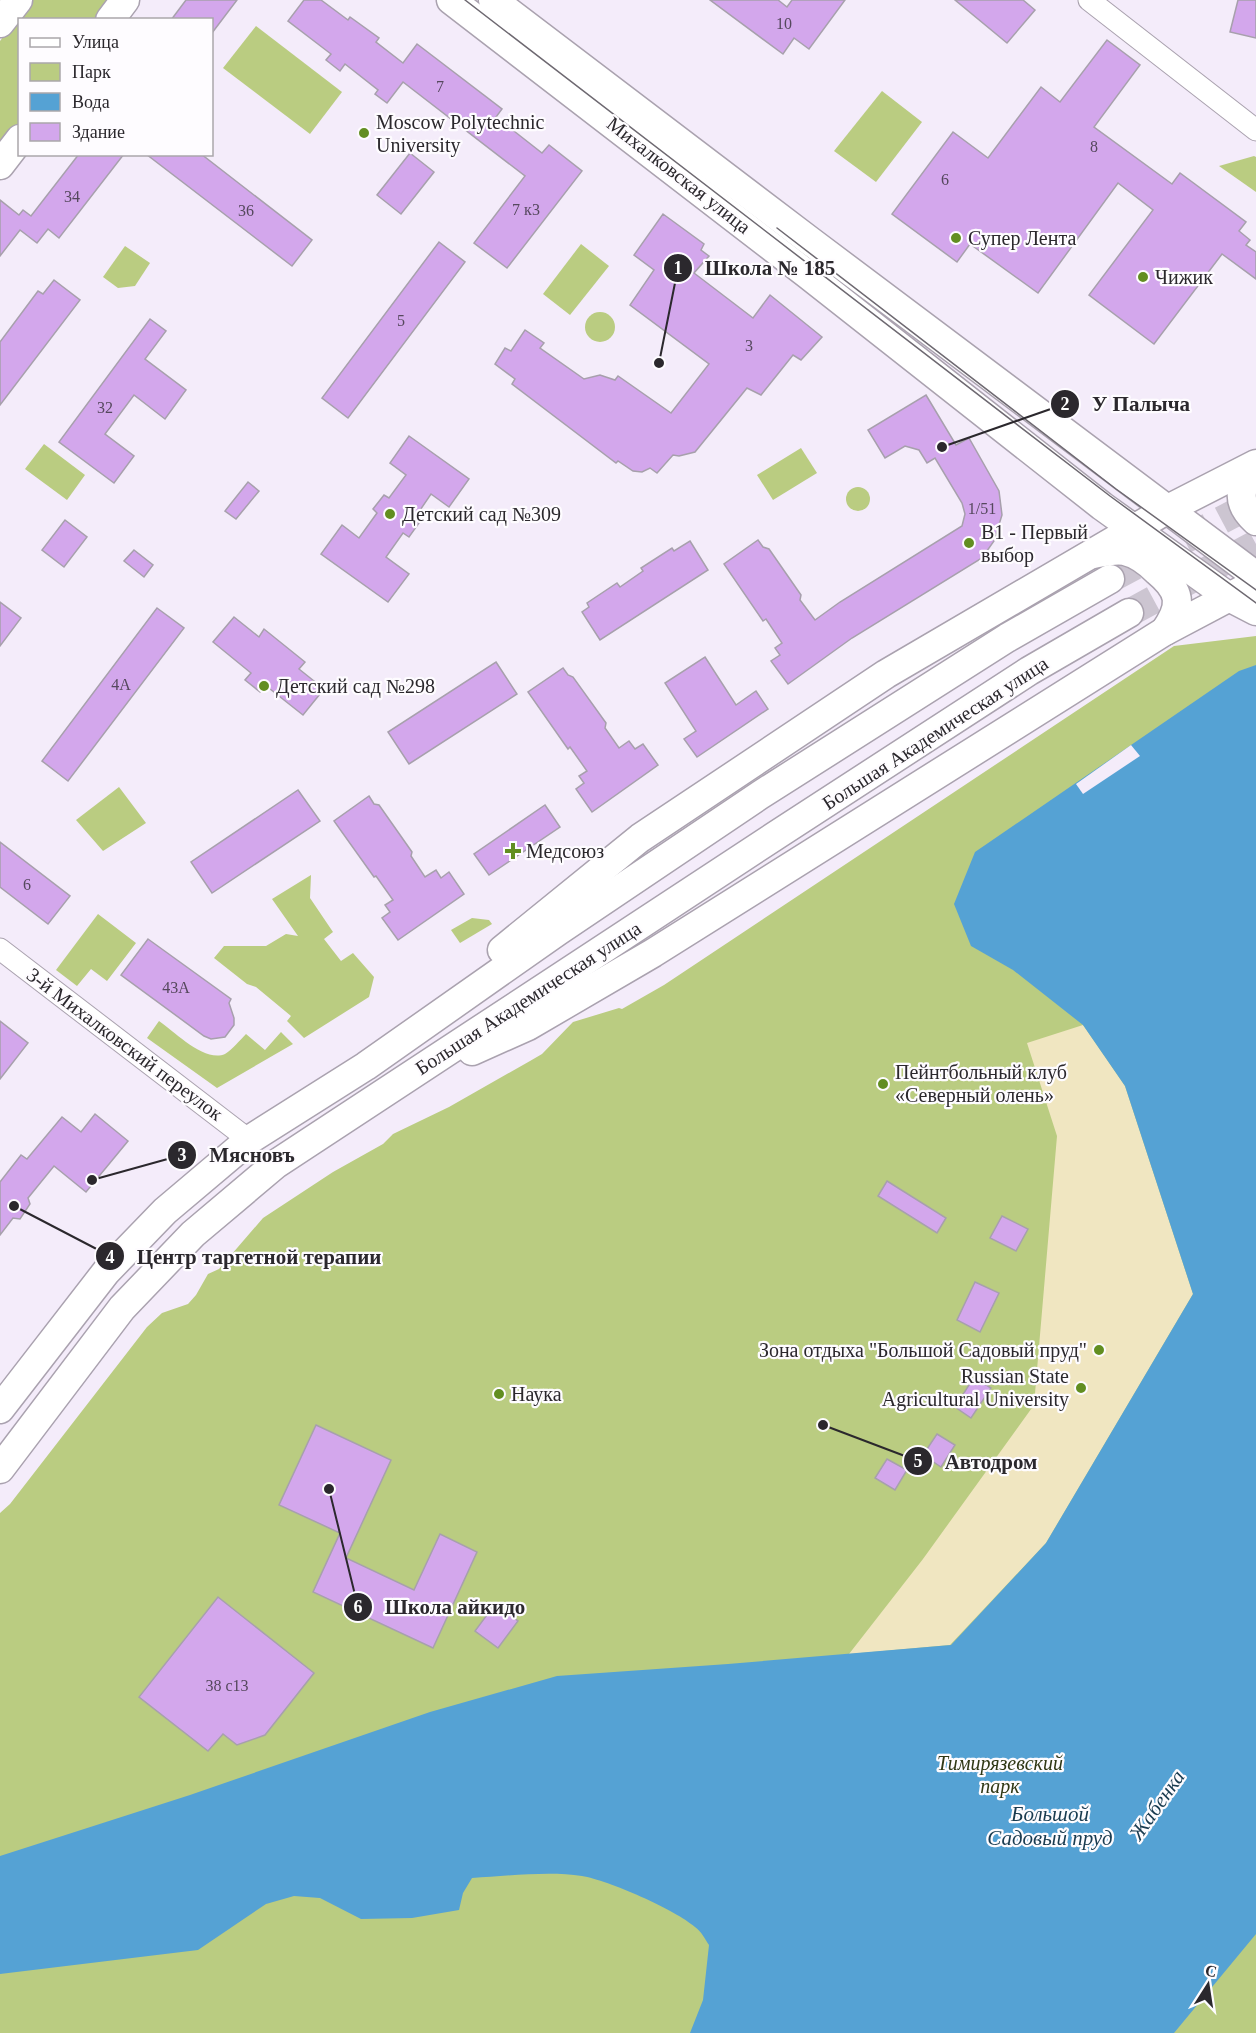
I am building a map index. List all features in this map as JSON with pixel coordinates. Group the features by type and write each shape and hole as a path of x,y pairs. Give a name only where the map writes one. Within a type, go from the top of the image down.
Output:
{"main road":[{"path":"0,23 18,0"},
{"path":"112,18 125,0"},
{"name":"Михалковская улица","path":"451,0 800,268 1134,529 1229,597 1256,611"},
{"name":"Михалковская улица","path":"493,0 1256,576"},
{"path":"0,165 18,142"},
{"path":"366,1066 509,944 640,838 886,674 1168,509 1256,465"},
{"path":"1256,465 1247,477 1242,490 1245,510 1256,521"},
{"path":"1087,555 1115,550 1124,551 1147,561 1167,579 1174,587 1177,605 1175,614 1165,631"},
{"name":"Большая Академическая улица","path":"0,1409 106,1272 165,1211 249,1140 366,1066 558,931 760,795 1007,638 1110,579"},
{"path":"396,1084 528,1026 653,953 1165,631 1256,583"},
{"name":"Большая Академическая улица","path":"0,1469 122,1308 193,1234 276,1164 1000,690 1129,613"}],"street":[{"path":"1089,0 1256,130"},
{"name":"3-й Михалковский переулок","path":"0,949 249,1140"}],"green space":[{"path":"31,0 114,0 100,18 18,18 18,124 0,148 0,41"},
{"path":"256,26 342,92 310,134 223,68"},
{"path":"882,91 922,122 876,182 834,151"},
{"path":"1256,157 1256,192 1219,166"},
{"path":"581,244 609,266 570,315 543,294"},
{"path":"125,246 150,263 135,286 118,288 103,277"},
{"path":"600,312 611,316 615,327 611,338 600,342 589,338 585,327 589,316"},
{"path":"44,444 85,475 67,500 25,469"},
{"path":"801,448 817,473 773,500 757,475"},
{"path":"858,487 863,488 869,494 869,504 863,510 858,511 853,510 847,504 846,499 847,494 853,488"},
{"name":"Russian State Agricultural University","path":"1256,636 1256,2033 0,2033 0,1513 10,1504 147,1327 162,1313 188,1304 208,1274 219,1269 263,1218 333,1172 383,1144 393,1134 449,1107 542,1054 573,1022 622,1009 664,985 1174,646"},
{"path":"119,787 146,823 103,851 76,820"},
{"path":"311,875 310,898 333,932 324,939 341,961 353,953 374,977 369,997 304,1038 287,1021 291,1016 256,987 247,984 214,958 224,946 266,946 286,934 298,936 272,899"},
{"path":"98,914 136,943 107,981 91,969 77,986 56,970"},
{"path":"472,918 489,920 492,924 460,943 451,930"},
{"path":"159,1021 190,1045 217,1056 225,1054 246,1034 265,1050 281,1032 293,1044 217,1088 147,1038"}],"sand":[{"name":"Зона отдыха \"Большой Садовый пруд\"","path":"1083,1025 1125,1086 1193,1294 1046,1543 950,1645 849,1654 923,1559 1034,1405 1057,1136 1027,1043"}],"water":[{"name":"Большой Садовый пруд","path":"1256,665 1256,1934 1174,2033 690,2033 703,2000 709,1945 701,1933 673,1912 608,1883 582,1876 556,1874 472,1878 463,1893 459,1910 412,1918 361,1919 320,1898 294,1896 266,1904 198,1950 0,1974 0,1856 190,1795 430,1712 557,1676 951,1645 1046,1543 1193,1294 1125,1086 1083,1025 1013,970 971,946 954,904 975,852 1239,671"}],"pier":[{"path":"1131,745 1140,756 1083,794 1076,784"}],"building":[{"path":"186,0 237,0 213,32 213,18 172,18"},
{"path":"304,0 321,0 348,20 350,17 379,38 376,42 403,63 417,44 502,109 496,117 542,153 549,145 582,171 507,268 474,243 525,176 403,82 387,103 375,94 378,90 345,64 340,71 326,60 331,54 288,21"},
{"path":"710,0 778,0 787,7 792,0 845,0 809,49 794,38 783,54"},
{"path":"955,0 1023,0 1035,10 1007,43"},
{"path":"1238,0 1256,0 1256,38 1230,32"},
{"path":"1107,40 1140,65 1094,127 1172,184 1180,173 1246,222 1239,231 1250,240 1246,245 1256,252 1256,279 1222,254 1154,344 1089,295 1153,210 1118,183 1038,293 970,244 957,262 892,214 953,132 988,158 1041,87 1060,102"},
{"path":"410,153 434,172 401,214 377,195"},
{"path":"77,156 122,156 59,238 48,229 37,243 20,230 0,256 0,200 19,215 23,210 31,216"},
{"path":"149,156 204,156 312,240 292,266"},
{"path":"663,214 704,244 701,250 709,256 694,273 753,318 770,295 822,337 801,360 793,355 761,395 747,388 695,452 679,456 673,455 657,473 650,468 642,472 633,471 618,461 616,463 512,384 515,379 495,364 505,348 511,351 525,330 544,343 540,348 584,379 600,375 615,380 618,376 671,413 709,364 630,305 654,270 634,255"},
{"path":"439,242 465,262 348,418 322,398"},
{"path":"54,280 80,300 0,405 0,342 38,291 43,294"},
{"path":"150,319 166,331 145,359 186,390 165,419 134,395 105,434 134,456 114,483 59,442"},
{"path":"926,395 956,445 969,438 999,491 1002,515 994,541 982,558 852,638 788,684 771,661 780,655 775,648 782,643 766,619 763,621 724,564 758,540 763,547 769,549 801,595 800,600 815,620 962,526 965,514 962,503 935,458 927,463 919,450 905,446 885,458 868,430"},
{"path":"409,436 469,479 449,507 431,494 414,519 419,523 409,537 403,533 386,557 409,574 388,602 321,554 342,525 359,538 377,513 373,509 384,495 389,498 406,475 390,463"},
{"path":"248,482 259,491 236,519 225,511"},
{"path":"65,520 87,537 64,567 42,550"},
{"path":"690,541 708,570 600,640 582,612 589,607 587,603 617,583 620,587 643,571 641,568 672,548 674,551"},
{"path":"134,550 153,565 144,577 124,561"},
{"path":"0,602 21,618 0,646"},
{"path":"157,608 184,628 68,781 42,761"},
{"path":"234,617 259,637 264,629 305,662 299,669 324,689 303,715 265,685 260,692 245,680 251,673 213,642"},
{"path":"705,657 736,705 756,691 768,709 697,757 684,739 696,731 665,683"},
{"path":"496,662 517,694 409,764 388,732"},
{"path":"563,668 568,675 573,677 606,723 605,728 619,748 629,741 635,749 643,744 658,765 592,812 576,789 584,783 579,776 587,771 570,747 568,749 528,692"},
{"path":"298,790 320,821 212,893 191,862"},
{"path":"369,796 374,804 379,805 412,852 411,856 425,877 436,870 441,878 449,872 464,894 398,940 382,918 390,912 385,905 393,900 334,821"},
{"path":"545,805 560,827 489,875 474,854"},
{"path":"0,842 70,896 48,924 0,887"},
{"path":"148,939 231,999 229,1003 234,1025 225,1037 211,1039 204,1036 121,975"},
{"path":"0,1021 28,1043 0,1079"},
{"path":"95,1114 128,1141 86,1192 54,1166 28,1198 30,1204 20,1219 13,1218 0,1235 0,1182 21,1155 27,1159 62,1117 81,1132"},
{"path":"887,1181 946,1218 937,1233 878,1196"},
{"path":"1002,1216 1028,1229 1016,1251 990,1238"},
{"path":"975,1282 999,1293 980,1332 957,1320"},
{"path":"974,1377 991,1388 971,1418 955,1407"},
{"path":"316,1425 391,1460 346,1558 414,1590 440,1534 477,1552 433,1648 313,1592 340,1533 279,1505"},
{"path":"937,1434 955,1445 941,1467 923,1455"},
{"path":"887,1459 907,1470 895,1490 875,1478"},
{"path":"218,1597 314,1673 265,1735 237,1745 223,1734 208,1751 139,1697"},
{"path":"495,1604 518,1621 498,1648 475,1631"}],"tunnel":[{"path":"1110,579 1256,502"},
{"path":"1129,613 1256,544"}],"tram line":[{"path":"465,0 1110,496 1256,603"},
{"path":"777,228 1116,489 1256,590"}],"place":[{"name":"Moscow Polytechnic University","path":"364,133"},
{"name":"Супер Лента","path":"956,238"},
{"name":"Чижик","path":"1143,277"},
{"name":"Школа № 185","path":"659,363"},
{"name":"У Палыча","path":"942,447"},
{"name":"Детский сад №309","path":"390,514"},
{"name":"В1 - Первый выбор","path":"969,543"},
{"name":"Детский сад №298","path":"264,686"},
{"name":"Медсоюз","path":"513,851"},
{"name":"Пейнтбольный клуб «Северный олень»","path":"883,1084"},
{"name":"Мясновъ","path":"92,1180"},
{"name":"Центр таргетной терапии","path":"14,1206"},
{"name":"Зона отдыха \"Большой Садовый пруд\"","path":"1099,1350"},
{"name":"Russian State Agricultural University","path":"1081,1388"},
{"name":"Наука","path":"499,1394"},
{"name":"Автодром","path":"823,1425"},
{"name":"Школа айкидо","path":"329,1489"}],"park label":[{"name":"Тимирязевский парк","path":"1000,1774"}],"water label":[{"name":"Жабенка","path":"1157,1805"}]}
